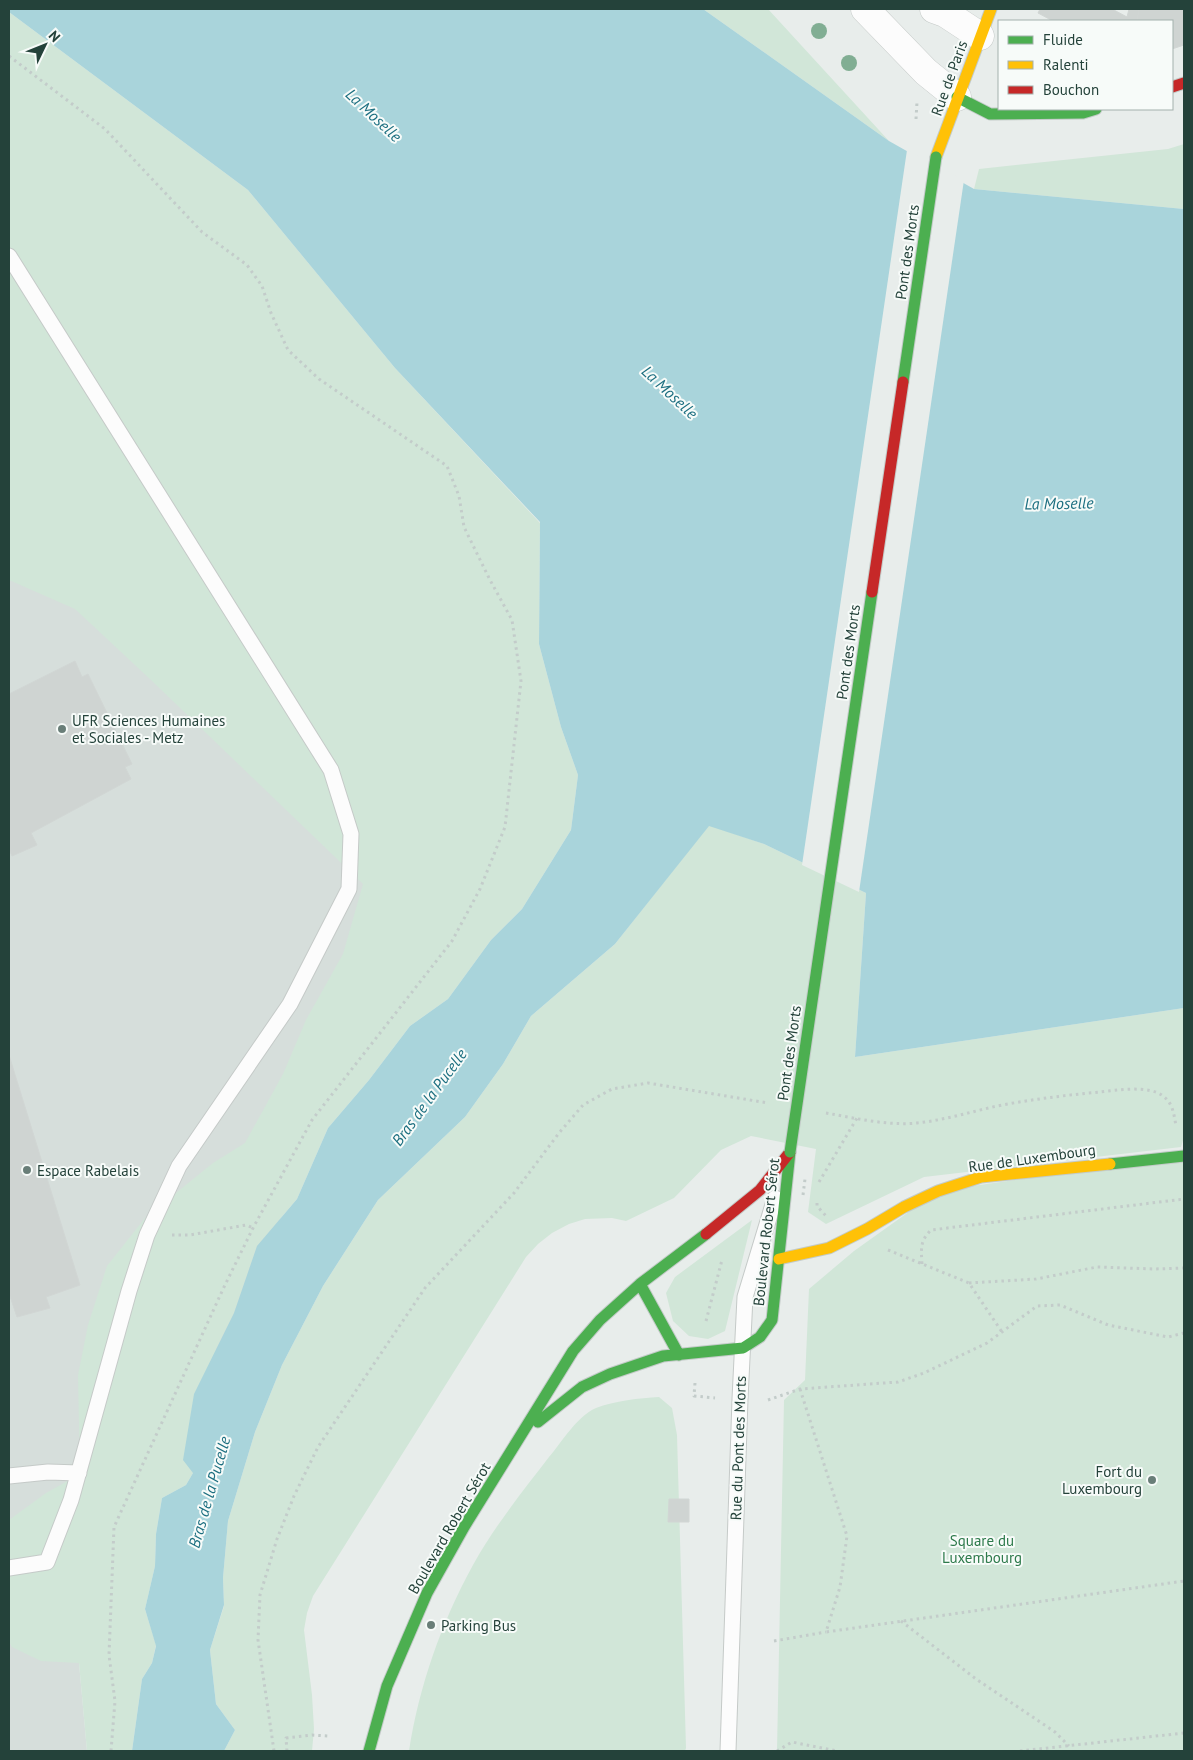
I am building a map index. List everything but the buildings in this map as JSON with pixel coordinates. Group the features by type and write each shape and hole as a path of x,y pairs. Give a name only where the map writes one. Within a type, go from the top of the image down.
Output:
{"main road":[{"name":"Rue de Paris","path":"936,157 957,97 987,40 991,9"},
{"path":"957,97 990,114 1083,113 1093,110"},
{"name":"Pont des Morts","path":"790,1152 936,157"},
{"name":"Boulevard Robert Sérot","path":"521,1436 582,1387 617,1371 663,1356 742,1348 760,1337 772,1320 790,1152"},
{"name":"Boulevard Robert Sérot","path":"369,1751 387,1686 427,1593 464,1527 574,1351 600,1320 640,1284 728,1217 760,1190 790,1152"},
{"name":"Rue de Luxembourg","path":"780,1259 829,1248 867,1230 904,1207 938,1190 981,1177 1184,1156"},
{"path":"640,1284 679,1355"},
{"path":"390,1716 394,1671"}],"street":[{"path":"865,9 926,72 957,97"},
{"path":"934,9 945,13 987,40"}],"lane":[{"path":"9,256 331,770 351,834 348,889 290,1004 179,1166 147,1235 129,1292 71,1500 47,1562 9,1568"},
{"name":"Rue du Pont des Morts","path":"728,1751 742,1348 746,1297 790,1152"},
{"path":"9,1476 48,1472 79,1473"}],"path":[{"path":"9,56 105,128 202,232 247,265 262,286 271,313 288,350 319,379 447,466 459,496 464,527 512,620 521,681 505,827 480,889 452,941 312,1120 253,1228 114,1527 109,1656 115,1701 112,1751"},
{"path":"818,1189 820,1180 857,1118"},
{"path":"816,1197 817,1206 827,1216"},
{"path":"922,1264 921,1248 924,1237 932,1230 1184,1199"},
{"path":"147,1235 190,1235 246,1225 253,1228"},
{"path":"882,1248 969,1283 1036,1278 1097,1267 1184,1268"},
{"path":"705,1327 723,1257"},
{"path":"969,1283 1002,1332"},
{"path":"768,1400 800,1389 898,1382 924,1373 987,1343 1036,1306 1060,1305 1108,1325 1168,1337 1184,1333"},
{"path":"695,1381 694,1396 715,1398"},
{"path":"800,1389 847,1536 840,1587 826,1632"},
{"path":"774,1641 1184,1581"},
{"path":"901,1621 976,1680 1055,1732 1069,1746"},
{"path":"1020,1751 1184,1733"},
{"path":"287,1751 286,1738 312,1735 328,1736"},
{"path":"777,1751 792,1742 838,1751"}],"shaded area":[{"path":"9,302 418,915 79,1663 87,1751 9,1751"}],"green space":[{"path":"703,9 768,9 889,141"},
{"path":"9,12 248,190 395,368 540,523 539,644 561,727 578,775 571,830 522,909 491,940 448,999 410,1026 369,1080 328,1128 297,1199 257,1246 234,1313 216,1349 193,1473 186,1485 162,1498 156,1534 155,1566 145,1609 156,1645 152,1663 142,1679 132,1751 87,1751 79,1663 41,1661 12,1647 9,1642 9,1520 46,1493 80,1474 78,1375 88,1325 107,1266 145,1218 213,1163 245,1143 283,1074 306,1020 343,954 363,884 75,609 9,580"},
{"path":"1184,144 1184,209 974,189 979,169 1168,149"},
{"path":"709,825 764,844 866,893 855,1057 1184,1008 1184,1137 1181,1147 924,1177 826,1224 808,1212 816,1149 751,1136 721,1150 674,1198 626,1221 612,1218 585,1219 569,1224 552,1233 526,1257 313,1596 304,1630 312,1695 314,1729 312,1751 224,1751 235,1730 216,1704 210,1650 224,1606 223,1578 228,1521 255,1432 282,1365 323,1286 378,1200 465,1117 503,1064 531,1016 615,944"},
{"name":"Square du Luxembourg","path":"1184,1156 1184,1751 777,1751 784,1400 805,1380 809,1289 854,1251 938,1191"},
{"path":"752,1220 725,1331 708,1339 689,1336 673,1321 666,1293 675,1277"},
{"path":"659,1397 672,1408 677,1435 685,1751 409,1751 425,1679 441,1632 461,1587 499,1523 582,1417 596,1408 611,1403"}],"water":[{"path":"9,9 703,9 889,141 974,189 1184,209 1184,1008 855,1057 866,893 764,844 709,826 615,944 531,1016 503,1064 465,1117 378,1200 323,1286 282,1365 255,1432 228,1521 223,1578 224,1605 210,1650 216,1704 235,1730 224,1751 132,1751 142,1679 152,1663 156,1646 145,1609 155,1566 156,1534 162,1498 186,1485 193,1473 183,1460 194,1394 234,1313 257,1246 297,1199 328,1128 369,1080 410,1026 448,999 491,940 522,909 571,830 578,775 561,727 539,644 540,522 395,368 248,190 9,12"}],"pier":[{"path":"907,150 964,180 859,892 802,865"}],"traffic: fast":[{"path":"957,97 990,114 1083,113 1093,110"},
{"path":"903,382 936,157"},
{"path":"790,1152 872,592"},
{"path":"538,1422 582,1387 610,1374 663,1356 743,1348 760,1337 772,1320 790,1152"},
{"path":"1110,1164 1184,1156"},
{"path":"369,1751 387,1686 427,1593 464,1527 573,1351 600,1320 640,1284 706,1234"},
{"path":"640,1284 679,1355"}],"traffic: slow":[{"path":"936,157 991,9"},
{"path":"779,1259 829,1248 867,1229 904,1207 938,1191 981,1177 1110,1164"}],"traffic: jam":[{"path":"1173,87 1184,83"},
{"path":"872,592 903,382"},
{"path":"706,1234 760,1190 790,1152"}],"place":[{"name":"UFR Sciences Humaines et Sociales - Metz","path":"62,729"},
{"name":"Espace Rabelais","path":"27,1170"},
{"name":"Fort du Luxembourg","path":"1152,1480"},
{"name":"Parking Bus","path":"431,1625"}],"water label":[{"name":"La Moselle","path":"374,115"},
{"name":"La Moselle","path":"670,392"},
{"name":"La Moselle","path":"1059,503"},
{"name":"Bras de la Pucelle","path":"429,1097"},
{"name":"Bras de la Pucelle","path":"209,1492"}]}
